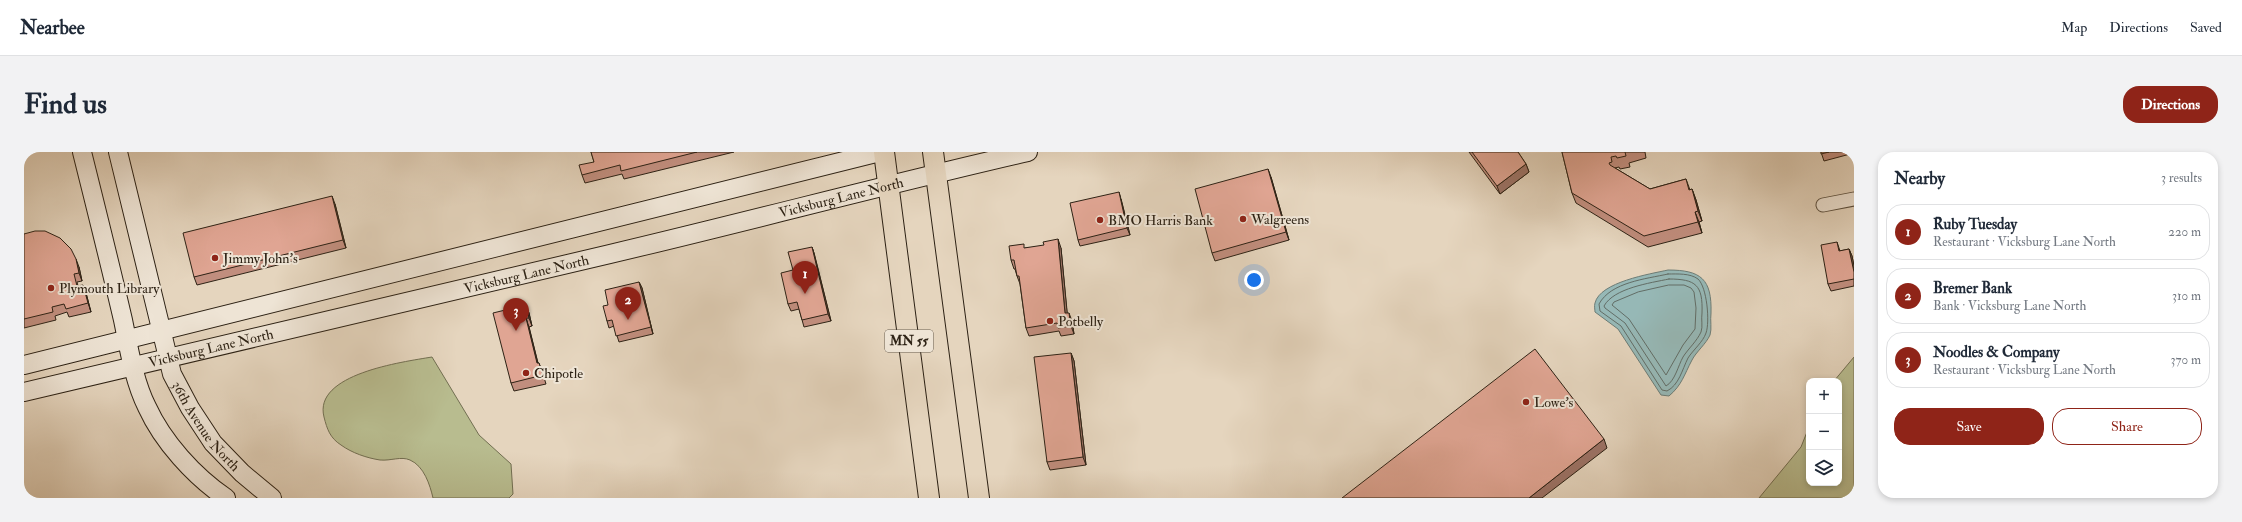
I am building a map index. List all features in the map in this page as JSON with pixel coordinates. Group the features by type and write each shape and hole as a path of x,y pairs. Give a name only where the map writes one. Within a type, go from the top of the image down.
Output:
{"main road":[{"path":"82,152 142,396 161,432 204,481 226,498"},
{"name":"36th Avenue North","path":"118,152 172,374 190,408 213,443 242,473 272,498"},
{"name":"Vicksburg Lane North","path":"24,365 880,152"},
{"name":"MN 55","path":"884,152 930,498"},
{"path":"933,152 979,498"},
{"name":"Vicksburg Lane North","path":"24,392 168,357 613,254 935,173 1028,152"}],"street":[{"path":"1824,205 1854,199"}],"green space":[{"path":"432,357 479,435 511,464 513,494 509,498 433,498 426,476 415,463 407,459 380,460 360,455 345,448 334,439 330,433 324,417 324,402 332,390 345,380 382,367"},
{"path":"1854,357 1854,498 1759,498 1801,447 1806,434 1806,486 1842,486 1842,378 1836,378"}],"water":[{"path":"1668,270 1689,272 1702,279 1707,284 1711,301 1710,335 1694,357 1680,384 1669,396 1661,395 1618,329 1595,312 1595,303 1599,296 1616,284"}],"building":[{"path":"591,152 697,152 621,171 620,165 582,175 579,165 594,162"},
{"path":"1472,152 1518,152 1526,164 1497,186"},
{"path":"1562,152 1625,152 1626,156 1617,158 1616,156 1611,157 1612,162 1609,163 1610,165 1650,189 1686,179 1689,190 1692,189 1698,211 1695,212 1698,222 1644,236 1572,193"},
{"name":"Walgreens","path":"1268,169 1286,232 1212,253 1195,189"},
{"name":"BMO Harris Bank","path":"1119,192 1127,228 1078,240 1070,203"},
{"path":"332,196 343,240 194,277 183,233"},
{"name":"Plymouth Library","path":"35,231 45,231 60,238 71,249 76,259 79,273 74,274 77,286 83,285 88,303 66,309 64,304 52,307 53,312 24,319 24,234"},
{"path":"1058,239 1065,313 1069,313 1071,326 1058,328 1057,323 1026,328 1019,276 1017,276 1014,260 1011,260 1009,246 1024,244 1024,248 1044,245 1043,242"},
{"path":"1837,242 1839,251 1849,249 1854,279 1828,284 1821,245"},
{"path":"812,247 828,314 802,320 797,302 788,304 781,273 793,270 788,252"},
{"path":"639,282 651,327 616,336 612,320 607,321 603,306 608,305 605,290"},
{"path":"526,305 529,318 526,318 537,363 539,363 543,375 511,383 493,313"},
{"name":"Lowe's","path":"1535,349 1604,439 1529,498 1342,498"},
{"path":"1071,353 1083,457 1047,462 1034,357"}],"place":[{"name":"Walgreens","path":"1243,219"},
{"name":"BMO Harris Bank","path":"1100,220"},
{"name":"Jimmy John's","path":"215,258"},
{"name":"Plymouth Library","path":"51,288"},
{"name":"Ruby Tuesday","path":"805,294"},
{"name":"Bremer Bank","path":"628,320"},
{"name":"Potbelly","path":"1050,321"},
{"name":"Noodles & Company","path":"516,331"},
{"name":"Chipotle","path":"526,373"},
{"name":"Lowe's","path":"1526,402"}]}
